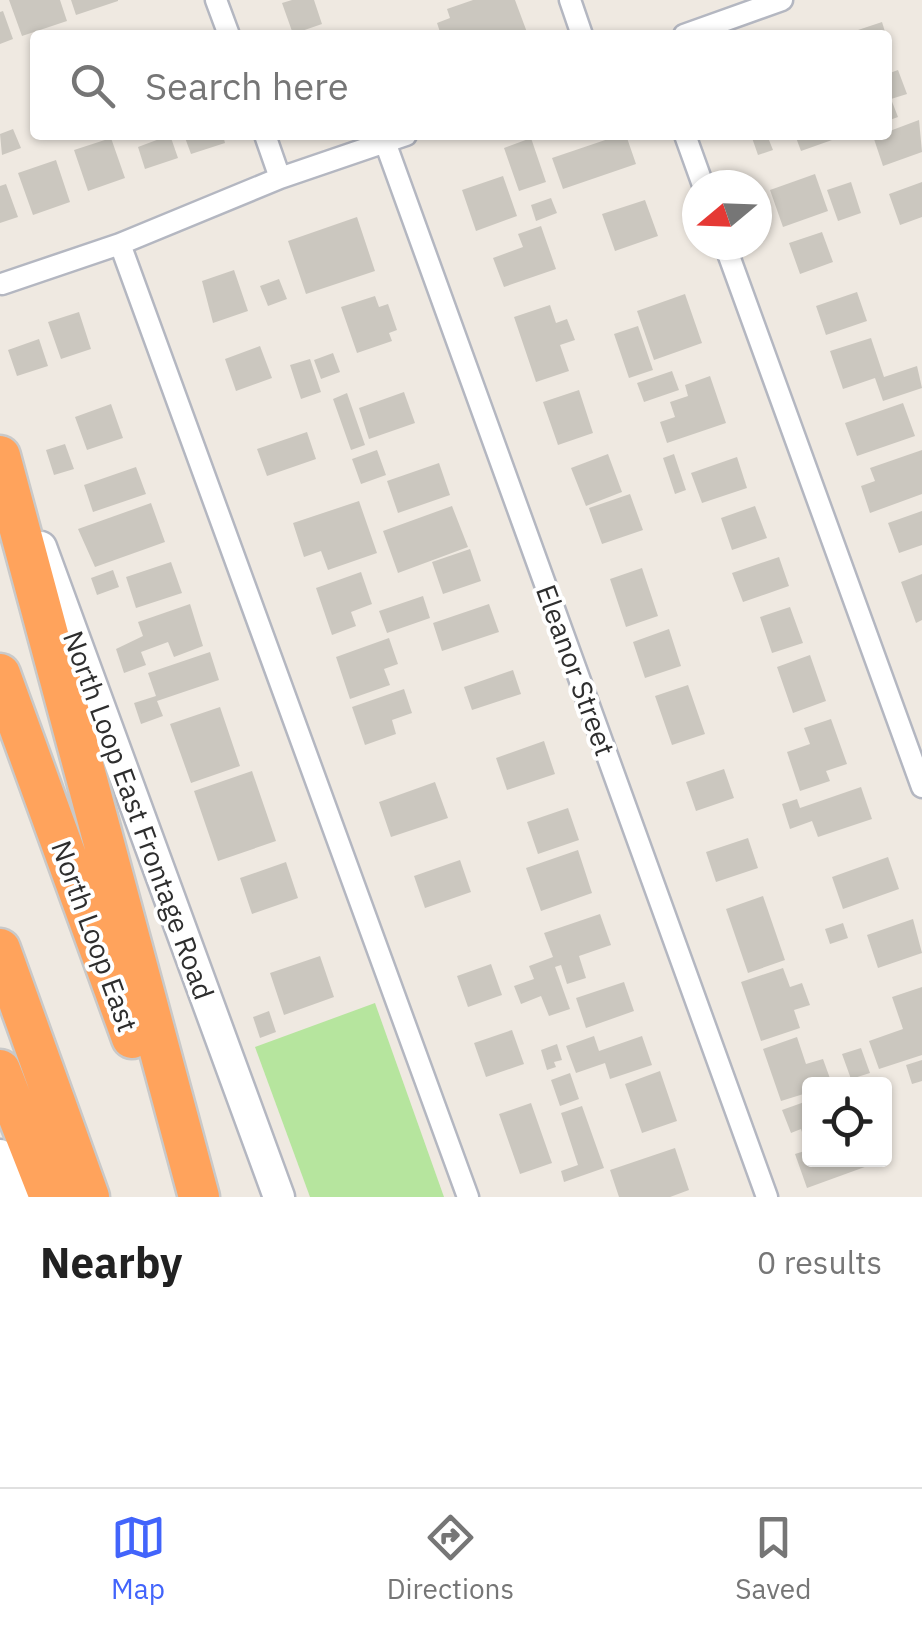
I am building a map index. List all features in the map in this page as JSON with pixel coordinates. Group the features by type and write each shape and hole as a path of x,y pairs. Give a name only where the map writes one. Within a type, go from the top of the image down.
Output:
{"highway":[{"path":"0,456 199,1197"},
{"name":"North Loop East","path":"0,674 190,1197"},
{"path":"0,949 89,1197"},
{"path":"0,1070 50,1197"}],"main road":[{"name":"North Loop East Frontage Road","path":"0,433 279,1197"},
{"path":"0,1155 15,1197"}],"street":[{"path":"216,0 226,30"},
{"path":"570,0 580,30"},
{"path":"698,30 782,0"},
{"path":"267,140 280,178"},
{"path":"2,284 120,244 280,178 391,140"},
{"path":"687,140 698,170"},
{"name":"Eleanor Street","path":"385,142 767,1197"},
{"path":"120,244 468,1197"},
{"path":"730,260 922,787"}],"green space":[{"path":"375,1003 444,1197 310,1197 255,1047"}],"building":[{"path":"9,0 60,0 67,21 30,30 22,36"},
{"path":"71,0 118,0 118,1 76,15"},
{"path":"314,0 322,24 292,30 282,3"},
{"path":"473,0 515,0 526,30 439,30 437,23 450,18 447,9"},
{"path":"3,11 13,39 0,44 0,12"},
{"path":"882,22 884,30 858,30"},
{"path":"898,70 907,94 892,99 892,72"},
{"path":"919,120 922,152 883,166 874,140 892,140 892,130"},
{"path":"13,129 21,148 2,155 0,134"},
{"path":"112,140 125,178 88,191 74,150"},
{"path":"157,140 172,140 178,158 145,169 138,147"},
{"path":"186,140 224,140 225,143 191,154"},
{"path":"532,140 546,182 519,191 504,148"},
{"path":"605,140 628,140 636,164 563,189 552,158"},
{"path":"753,140 769,140 773,150 758,155"},
{"path":"797,140 832,140 801,151"},
{"path":"56,160 70,202 33,215 18,173"},
{"path":"815,174 828,211 783,227 772,189"},
{"path":"503,176 517,216 476,231 462,190"},
{"path":"851,182 861,213 838,221 827,190"},
{"path":"922,182 922,217 900,225 889,194"},
{"path":"6,184 18,217 0,223 0,186"},
{"path":"551,198 557,213 536,221 531,205"},
{"path":"645,200 658,236 615,251 602,214"},
{"path":"357,217 375,271 306,294 288,241"},
{"path":"541,226 556,269 504,287 493,258 523,247 518,234"},
{"path":"822,232 833,262 800,274 789,243"},
{"path":"234,270 248,311 213,323 202,281"},
{"path":"279,279 287,299 268,306 260,286"},
{"path":"857,292 867,321 826,335 816,306"},
{"path":"685,294 702,343 654,360 637,311"},
{"path":"375,296 379,307 388,304 397,330 389,333 392,341 357,353 341,307"},
{"path":"550,305 556,323 567,319 575,340 560,345 569,371 536,382 514,317"},
{"path":"79,312 91,349 61,359 48,322"},
{"path":"638,326 653,370 629,378 614,334"},
{"path":"871,338 884,377 917,366 922,388 883,401 875,378 843,389 830,351"},
{"path":"39,339 48,366 17,376 8,350"},
{"path":"260,346 272,378 236,391 225,359"},
{"path":"333,353 340,372 321,379 314,360"},
{"path":"310,359 321,392 301,399 290,365"},
{"path":"672,371 679,390 644,402 637,383"},
{"path":"710,376 726,423 667,443 660,422 675,417 670,402 688,396 685,385"},
{"path":"579,390 593,433 558,445 543,402"},
{"path":"404,392 415,423 369,439 359,408"},
{"path":"347,393 365,445 351,450 333,399"},
{"path":"903,403 915,436 857,456 845,423"},
{"path":"111,404 123,438 87,450 75,417"},
{"path":"307,432 316,459 267,476 257,449"},
{"path":"65,444 74,469 54,475 46,450"},
{"path":"377,450 386,475 361,484 352,459"},
{"path":"922,450 922,494 870,513 861,486 875,481 870,468"},
{"path":"608,454 622,492 586,506 571,468"},
{"path":"674,454 686,490 675,494 663,458"},
{"path":"737,457 747,488 702,503 691,473"},
{"path":"439,463 450,495 398,513 387,481"},
{"path":"136,467 146,494 93,512 84,485"},
{"path":"630,494 643,530 602,544 589,508"},
{"path":"359,501 377,553 328,570 321,551 304,557 293,523"},
{"path":"151,503 165,542 95,567 78,529"},
{"path":"452,506 468,547 398,573 383,531"},
{"path":"755,506 767,538 732,550 721,518"},
{"path":"922,511 922,545 899,553 888,523"},
{"path":"470,549 481,581 443,594 432,562"},
{"path":"779,557 789,586 743,602 732,573"},
{"path":"171,562 182,593 136,608 126,577"},
{"path":"642,568 658,616 626,627 610,579"},
{"path":"113,570 119,587 97,595 91,578"},
{"path":"361,572 372,604 351,612 356,626 332,635 316,588"},
{"path":"922,574 922,620 916,623 901,582"},
{"path":"423,596 430,618 387,633 379,611"},
{"path":"190,604 203,646 174,657 168,642 141,652 146,665 124,673 116,649 143,636 138,622"},
{"path":"489,604 499,632 442,651 433,623"},
{"path":"790,607 803,643 772,653 760,617"},
{"path":"669,629 681,666 645,678 633,642"},
{"path":"389,638 398,664 384,669 390,685 350,699 336,657"},
{"path":"210,652 219,680 157,701 163,716 141,724 134,703 156,696 148,673"},
{"path":"810,655 826,701 793,713 777,667"},
{"path":"513,670 521,694 472,710 464,687"},
{"path":"688,685 705,734 672,745 655,696"},
{"path":"404,689 412,713 392,720 396,734 365,745 352,707"},
{"path":"220,707 240,766 191,783 170,724"},
{"path":"831,719 847,764 826,771 830,781 800,791 787,752 810,744 804,728"},
{"path":"544,741 555,774 507,790 496,758"},
{"path":"724,769 734,798 696,811 686,782"},
{"path":"252,771 276,841 218,861 194,791"},
{"path":"435,782 448,818 391,837 379,802"},
{"path":"861,787 872,819 818,837 812,821 790,829 782,804 797,799 800,808"},
{"path":"568,808 579,840 538,854 527,822"},
{"path":"748,838 758,868 716,882 706,852"},
{"path":"578,850 592,893 541,911 526,868"},
{"path":"888,857 899,889 843,909 832,877"},
{"path":"460,860 471,892 425,908 414,876"},
{"path":"286,862 298,898 252,914 240,878"},
{"path":"763,896 785,960 748,973 726,909"},
{"path":"600,914 611,945 579,956 586,978 567,984 561,965 555,967 570,1009 549,1016 541,996 521,1004 514,986 534,979 529,966 553,957 544,933"},
{"path":"913,919 922,953 878,968 867,935"},
{"path":"843,923 848,938 830,944 825,929"},
{"path":"320,956 334,997 284,1015 270,973"},
{"path":"491,964 502,995 468,1007 457,976"},
{"path":"783,968 790,987 802,983 810,1005 794,1010 800,1028 761,1041 741,982"},
{"path":"624,982 634,1011 586,1028 576,998"},
{"path":"922,987 922,1055 879,1069 869,1041 903,1029 892,997"},
{"path":"269,1011 276,1032 260,1038 253,1017"},
{"path":"512,1030 524,1064 486,1077 474,1043"},
{"path":"594,1036 599,1051 642,1036 652,1065 610,1079 605,1063 576,1073 566,1046"},
{"path":"797,1037 806,1064 823,1059 829,1077 802,1077 802,1094 781,1101 763,1049"},
{"path":"557,1044 562,1060 547,1070 541,1050"},
{"path":"861,1048 870,1073 850,1077 842,1054"},
{"path":"922,1060 922,1081 912,1084 906,1065"},
{"path":"660,1071 677,1121 642,1133 625,1084"},
{"path":"570,1073 579,1099 560,1106 551,1080"},
{"path":"531,1103 552,1163 520,1174 499,1114"},
{"path":"802,1103 802,1132 801,1129 791,1133 782,1110"},
{"path":"582,1106 604,1168 564,1182 561,1171 578,1165 561,1113"},
{"path":"675,1148 689,1190 670,1197 619,1197 610,1170"},
{"path":"802,1152 802,1167 865,1167 807,1188 795,1154"}]}
